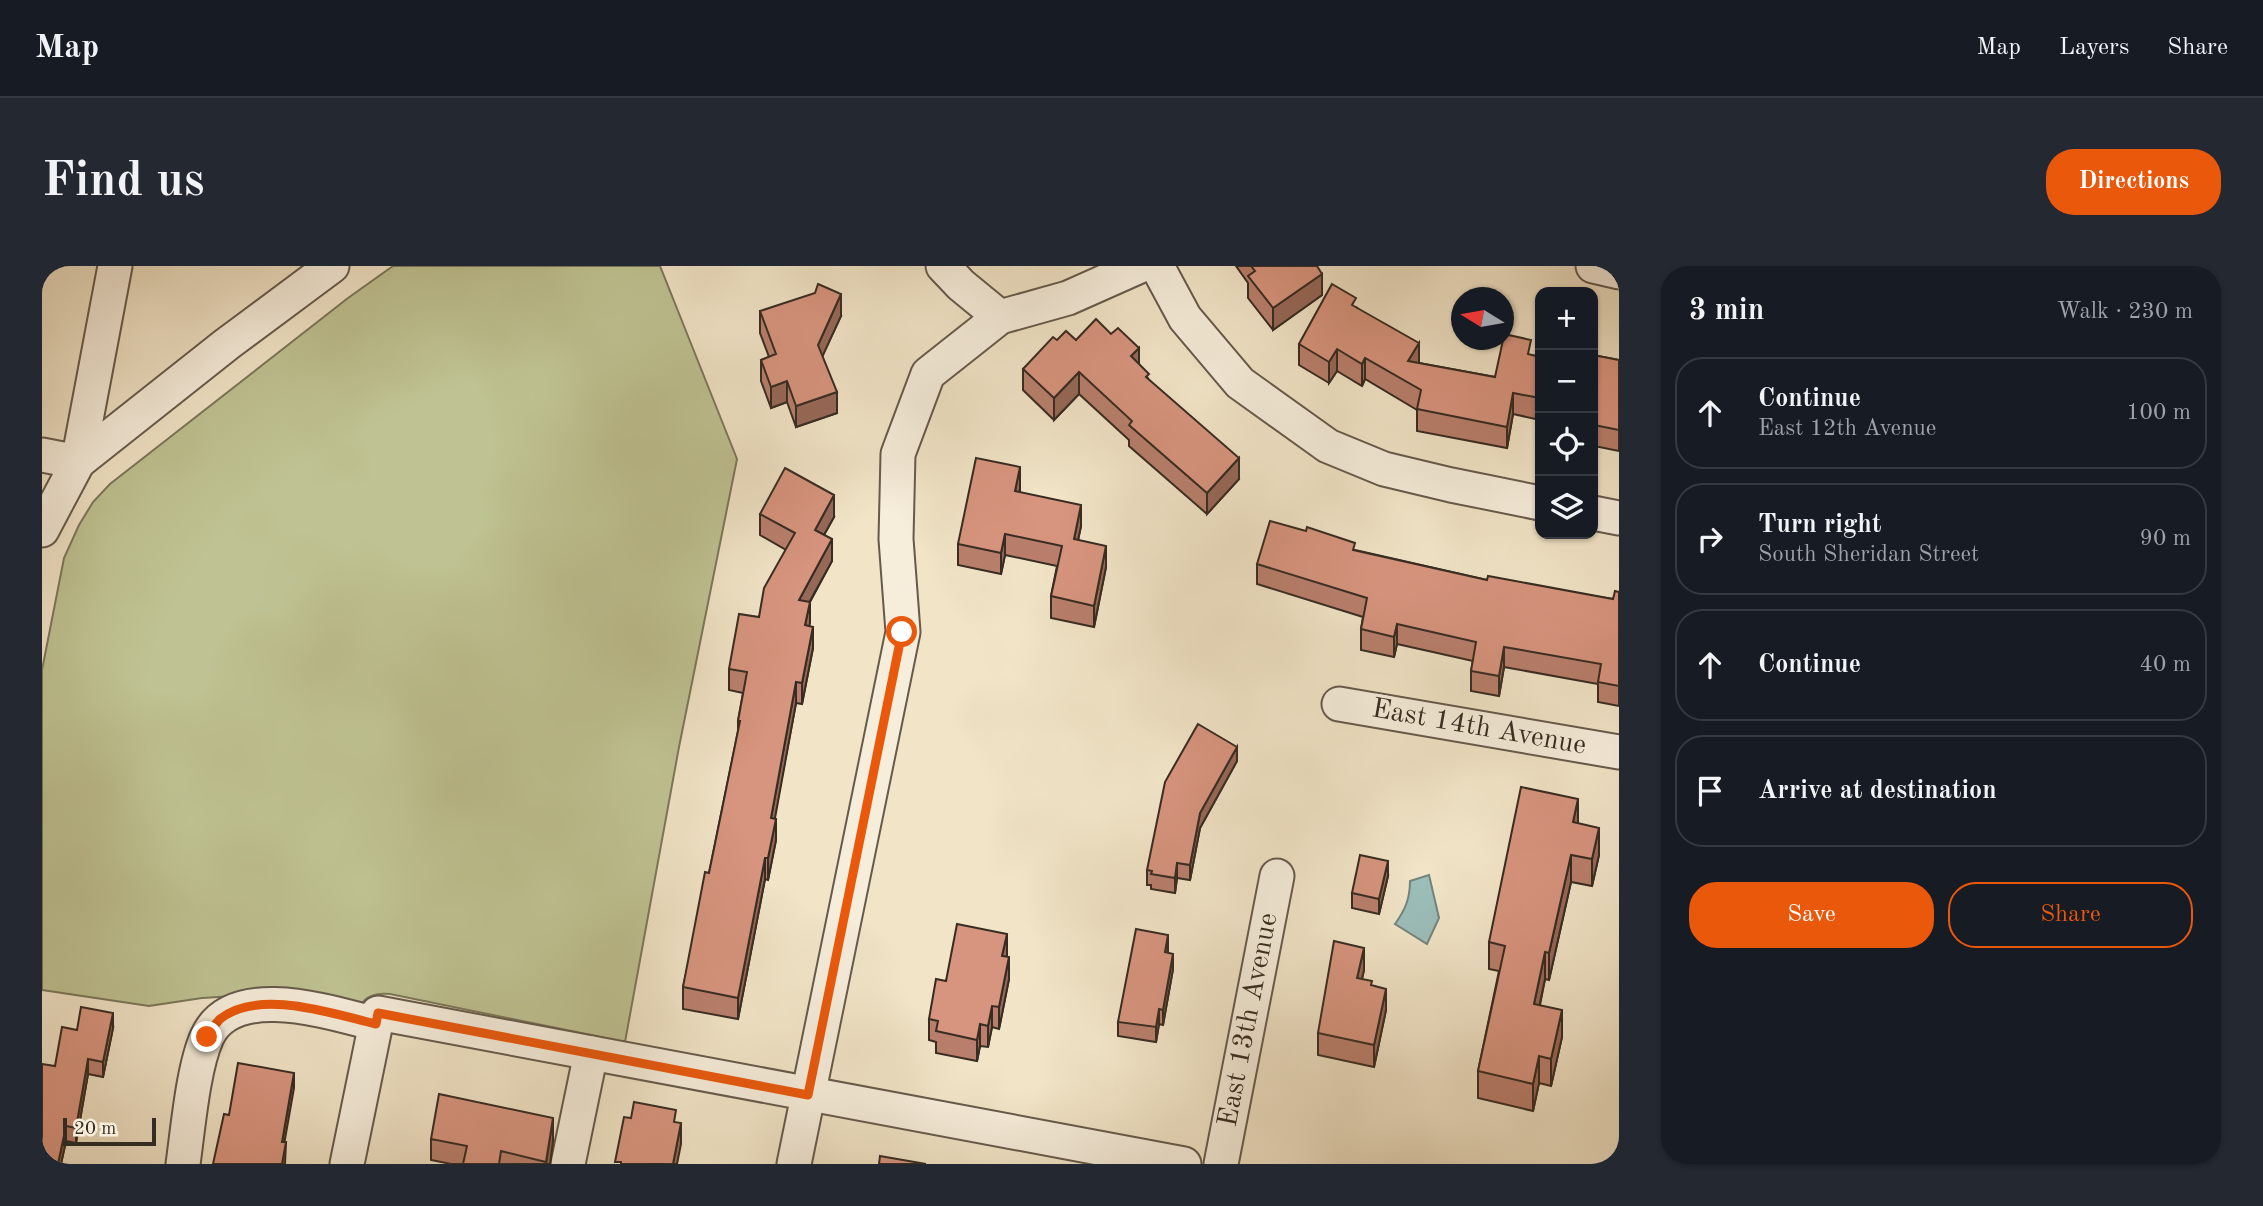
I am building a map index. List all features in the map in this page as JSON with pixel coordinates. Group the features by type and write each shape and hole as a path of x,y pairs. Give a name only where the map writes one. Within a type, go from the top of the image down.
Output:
{"street":[{"path":"42,530 78,462 115,266"},
{"path":"42,455 78,462 226,344 332,266"},
{"path":"943,266 961,285 1000,317"},
{"path":"794,1164 902,632 896,539 898,454 928,374 1000,317 1068,298 1140,266"},
{"path":"1157,266 1185,318 1240,383 1328,446 1384,469 1535,502"},
{"path":"1593,266 1619,272"},
{"path":"1598,514 1619,518"},
{"name":"East 14th Avenue","path":"1339,704 1619,752"},
{"name":"East 13th Avenue","path":"1221,1164 1277,877"},
{"path":"183,1164 197,1074 207,1037 219,1020 233,1012 254,1006 299,1006 591,1053 1184,1164"},
{"path":"347,1164 377,1019"},
{"path":"568,1164 591,1053"}],"green space":[{"path":"393,266 660,266 737,459 679,747 625,1042 390,994 374,995 361,1005 284,993 202,998 149,1006 42,990 42,670 64,558 79,525 93,502 110,484 348,298"}],"water":[{"path":"1429,875 1439,918 1427,944 1395,924 1406,904 1410,881"}],"building":[{"path":"1251,266 1317,266 1322,274 1273,308 1248,276 1255,271"},
{"path":"818,284 841,294 818,345 837,392 796,406 787,381 771,387 761,360 776,354 760,311 815,293"},
{"path":"1332,284 1356,298 1352,305 1419,343 1408,361 1495,377 1501,350 1514,350 1514,336 1531,340 1528,354 1535,356 1535,397 1513,393 1507,427 1417,409 1421,390 1365,358 1362,364 1337,349 1329,362 1299,344"},
{"path":"1096,319 1111,334 1118,328 1139,348 1131,356 1149,374 1146,377 1239,458 1207,493 1129,425 1132,421 1079,372 1054,398 1023,369 1053,337 1057,340 1066,331 1076,340"},
{"path":"1598,356 1619,360 1619,430 1598,426"},
{"path":"976,458 1020,467 1015,491 1081,505 1074,539 1106,546 1094,606 1051,596 1062,546 1005,534 1001,553 958,544"},
{"path":"785,468 834,495 815,530 832,539 799,600 810,602 805,625 813,627 802,683 796,682 771,818 776,819 768,858 765,858 738,998 683,987 705,872 709,873 740,721 747,672 729,669 739,614 759,617 764,588 795,533 760,514"},
{"path":"1270,521 1306,531 1307,527 1355,543 1353,550 1487,580 1488,576 1613,599 1615,591 1619,592 1619,686 1598,682 1601,664 1504,647 1499,676 1471,671 1476,642 1397,624 1394,637 1361,629 1367,598 1257,564"},
{"path":"1198,724 1237,747 1200,813 1190,865 1177,863 1175,878 1151,874 1152,871 1147,870 1165,782"},
{"path":"1521,787 1578,799 1573,822 1599,828 1592,859 1571,855 1549,953 1545,952 1534,1004 1562,1010 1551,1059 1539,1056 1533,1084 1478,1071 1505,946 1489,942"},
{"path":"1360,855 1388,861 1379,899 1352,893"},
{"path":"957,924 1007,934 1002,956 1009,957 999,1007 992,1006 988,1026 980,1024 977,1040 936,1031 938,1021 929,1019 936,979 946,981"},
{"path":"1136,929 1168,935 1165,952 1173,954 1163,1010 1159,1009 1156,1027 1118,1022"},
{"path":"1334,941 1364,948 1357,978 1372,981 1371,985 1386,989 1374,1045 1318,1033"},
{"path":"81,1007 113,1013 103,1062 88,1059 76,1128 66,1126 58,1164 42,1164 42,1064 55,1066 62,1027 77,1030"},
{"path":"238,1063 294,1073 282,1142 286,1142 282,1164 213,1164 224,1114 229,1115"},
{"path":"439,1094 553,1118 546,1162 501,1151 499,1164 463,1164 467,1146 431,1139"},
{"path":"634,1102 676,1110 674,1122 681,1123 673,1164 615,1162 624,1117 631,1118"},
{"path":"880,1156 926,1164 879,1164"}],"route":[{"path":"207,1037 219,1020 233,1012 254,1006 299,1006 376,1024 378,1013 808,1095 902,632"}]}
